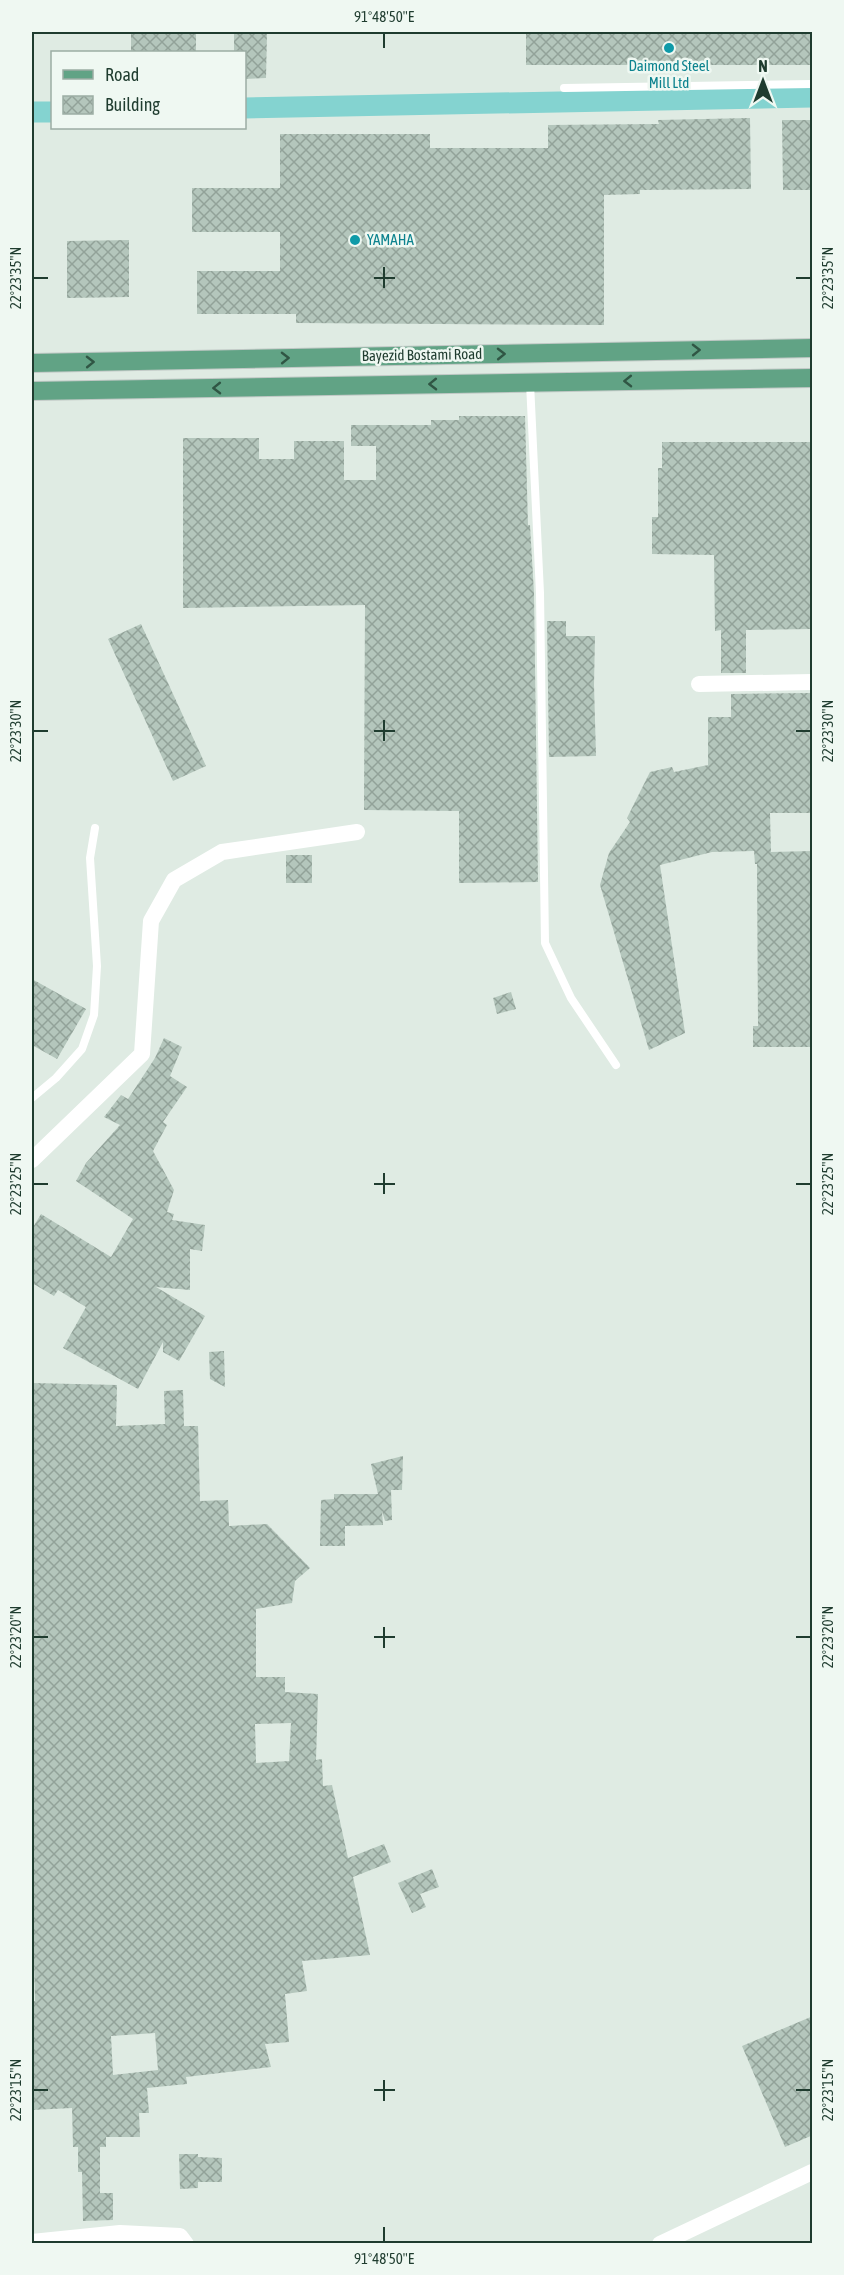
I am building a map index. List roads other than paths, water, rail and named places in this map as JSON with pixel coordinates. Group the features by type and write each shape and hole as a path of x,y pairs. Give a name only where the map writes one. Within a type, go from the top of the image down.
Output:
{"main road":[{"name":"Bayezid Bostami Road","path":"32,363 813,348"},
{"name":"Bayezid Bostami Road","path":"32,391 813,378"}],"street":[{"path":"699,684 813,682"},
{"path":"32,1160 142,1054 151,921 174,880 222,852 357,832"},
{"path":"667,2242 813,2172"},
{"path":"42,2242 120,2233 180,2236 186,2244"}],"lane":[{"path":"564,88 813,84"},
{"path":"530,382 540,593 545,943 571,998 616,1065"},
{"path":"32,1098 56,1078 82,1049 94,1015 97,966 90,858 95,828"}],"waterway":[{"path":"246,108 812,97"},
{"path":"32,112 51,112"}],"place":[{"name":"Daimond Steel Mill Ltd","path":"669,48"},
{"name":"YAMAHA","path":"355,240"}]}
